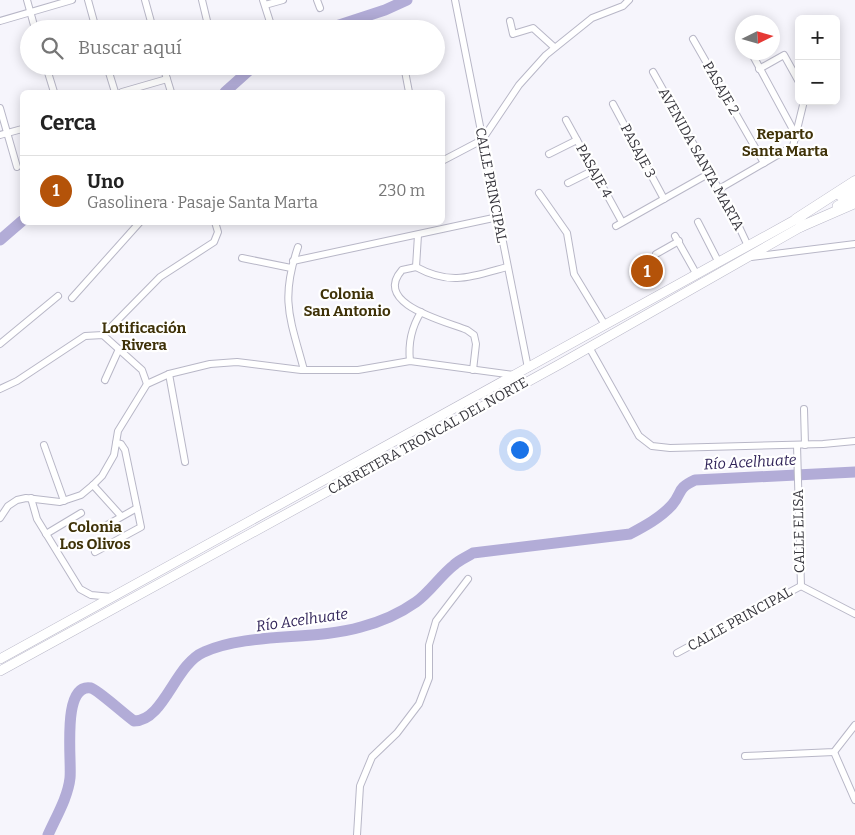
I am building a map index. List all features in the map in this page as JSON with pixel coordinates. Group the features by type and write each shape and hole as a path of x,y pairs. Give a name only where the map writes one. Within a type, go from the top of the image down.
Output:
{"highway":[{"path":"798,223 855,181"},
{"path":"798,223 855,203"}],"main road":[{"name":"CARRETERA TRONCAL DEL NORTE","path":"0,672 589,347 742,258 855,188"},
{"name":"CARRETERA TRONCAL DEL NORTE","path":"0,659 748,246 855,196"}],"street":[{"path":"27,0 33,20"},
{"path":"0,21 72,0"},
{"path":"88,0 94,20"},
{"path":"145,0 151,20"},
{"path":"202,0 207,20"},
{"path":"270,20 264,3 283,0"},
{"path":"317,0 320,8"},
{"path":"445,159 482,140 519,86 554,47 592,18 624,6 629,0"},
{"name":"CALLE PRINCIPAL","path":"455,1 528,368"},
{"path":"510,21 513,34 533,28 554,47"},
{"name":"PASAJE 2","path":"693,39 764,163"},
{"path":"759,69 784,55 795,75"},
{"path":"755,60 797,137"},
{"name":"AVENIDA SANTA MARTA","path":"653,72 710,172 748,246"},
{"path":"49,75 53,90"},
{"path":"110,75 114,90"},
{"path":"166,75 170,90"},
{"path":"405,75 407,90"},
{"path":"129,90 167,79"},
{"name":"PASAJE 3","path":"613,104 664,199"},
{"path":"719,189 793,146 797,137 803,105"},
{"path":"0,108 4,134 17,168"},
{"name":"PASAJE 4","path":"566,120 594,170 619,224 664,199"},
{"path":"4,134 20,130"},
{"path":"549,154 577,140"},
{"path":"568,183 594,170"},
{"path":"664,199 710,172"},
{"path":"539,193 567,233 574,274 605,326"},
{"path":"242,258 292,264 498,217"},
{"path":"698,222 719,263"},
{"path":"72,298 137,225"},
{"path":"0,389 17,381 85,336 103,335 160,277 214,242 218,232 216,225"},
{"path":"416,267 418,235"},
{"path":"656,254 677,238 697,275"},
{"path":"742,258 845,247 855,244"},
{"path":"298,247 286,291 286,303 304,370"},
{"path":"473,370 476,344 474,335 468,330 421,312 399,299 394,290 394,283 402,270 416,267 426,272 456,280 507,267"},
{"path":"0,344 58,296"},
{"path":"410,361 410,340 415,322 421,312"},
{"path":"103,335 142,370 147,384"},
{"path":"589,347 639,436 652,446 670,448 805,445 855,441"},
{"path":"105,380 119,349"},
{"path":"0,518 14,502 31,498 64,501 81,495 93,485 102,476 114,455 118,431 147,384 169,374 210,364 237,362 304,370 358,370 410,361 516,375"},
{"path":"169,374 185,462"},
{"path":"804,409 805,445"},
{"path":"95,552 141,527 125,450 120,444 116,443"},
{"path":"44,445 64,501"},
{"name":"CALLE ELISA","path":"797,445 801,586"},
{"path":"93,485 122,516"},
{"path":"31,498 34,512 80,589 91,595 112,597"},
{"path":"107,525 137,508"},
{"path":"46,534 81,513"},
{"path":"357,835 360,786 372,757 397,733 419,704 429,678 429,645 436,621 468,579"},
{"name":"CALLE PRINCIPAL","path":"677,653 801,586 855,614"},
{"path":"745,756 834,752 855,725"},
{"path":"834,752 855,800"}],"waterway":[{"path":"354,20 385,10 407,0"},
{"path":"227,90 244,75"},
{"path":"0,240 20,223"},
{"name":"Río Acelhuate","path":"48,835 69,785 72,710 75,698 82,690 91,688 134,721 144,719 154,712 185,668 194,658 204,652 241,642 323,634 375,623 396,614 416,602 456,563 473,553 630,534 662,514 672,505 682,488 695,480 855,472"}],"place":[{"name":"Uno","path":"647,271"}],"district":[{"name":"Reparto Santa Marta","path":"785,142"},
{"name":"Colonia San Antonio","path":"347,302"},
{"name":"Lotificación Rivera","path":"144,336"},
{"name":"Colonia Los Olivos","path":"95,536"}]}
